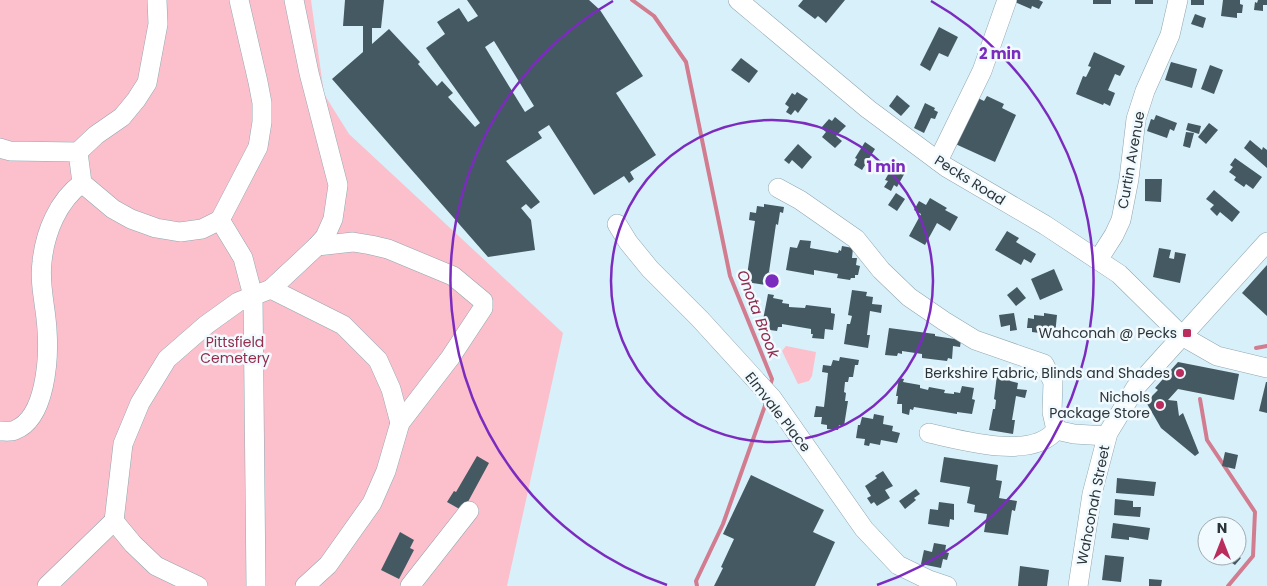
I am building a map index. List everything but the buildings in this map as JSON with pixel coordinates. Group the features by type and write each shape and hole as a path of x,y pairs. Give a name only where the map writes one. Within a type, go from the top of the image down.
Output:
{"street":[{"path":"78,152 82,183 114,209 130,219 156,228 180,232 202,230 220,220 258,147 262,122 262,103 239,0"},
{"path":"47,586 114,521 123,444 140,403 167,358 206,325 238,302 271,289 324,238 333,218 338,185 309,73 294,0"},
{"name":"Pecks Road","path":"738,0 868,109 938,161 1045,225 1119,274 1182,336 1217,356 1267,368"},
{"path":"938,161 982,71 1007,0"},
{"name":"Curtin Avenue","path":"1098,260 1114,236 1121,220 1129,180 1136,119 1145,92 1170,35 1178,0"},
{"path":"0,148 10,151 78,152 96,135 122,117 136,100 146,82 157,34 159,2"},
{"path":"0,431 14,431 25,424 34,414 41,395 48,356 47,328 42,294 42,263 46,240 56,214 75,188 82,183"},
{"path":"778,188 800,200 856,239 881,270 902,290 944,320 976,340 1044,364 1052,382 1052,412 1056,430 1052,436 1036,444 1016,447 963,441 929,433"},
{"path":"220,220 243,258 253,296 256,586"},
{"name":"Elmvale Place","path":"618,224 628,242 650,269 700,319 768,394 864,529 898,565 929,580 947,586"},
{"path":"304,586 328,565 372,503 386,471 400,423 450,358 483,308 483,301 453,276 388,249 353,242 317,246"},
{"name":"Wahconah Street","path":"1078,586 1092,494 1107,436 1136,387 1267,242"},
{"path":"271,289 343,326 378,360 391,389 400,423"},
{"path":"1056,430 1074,434 1107,436"},
{"path":"410,586 469,511"},
{"path":"114,521 133,544 156,566 198,586"}],"green space":[{"name":"Pittsfield Cemetery","path":"0,0 311,0 324,94 349,134 563,333 507,586 0,586"},
{"path":"786,346 816,352 812,376 809,381 798,384 782,351"}],"waterway":[{"name":"Onota Brook","path":"632,0 654,16 686,62 730,276 772,379 770,386"},
{"path":"1256,348 1267,346"},
{"path":"1200,399 1207,440 1255,512 1253,556 1228,586"},
{"name":"Onota Brook","path":"697,586 696,581 723,524 767,400"}],"place":[{"name":"Wahconah @ Pecks","path":"1187,333"},
{"name":"Berkshire Fabric, Blinds and Shades","path":"1180,373"},
{"name":"Nichols Package Store","path":"1160,405"}]}
